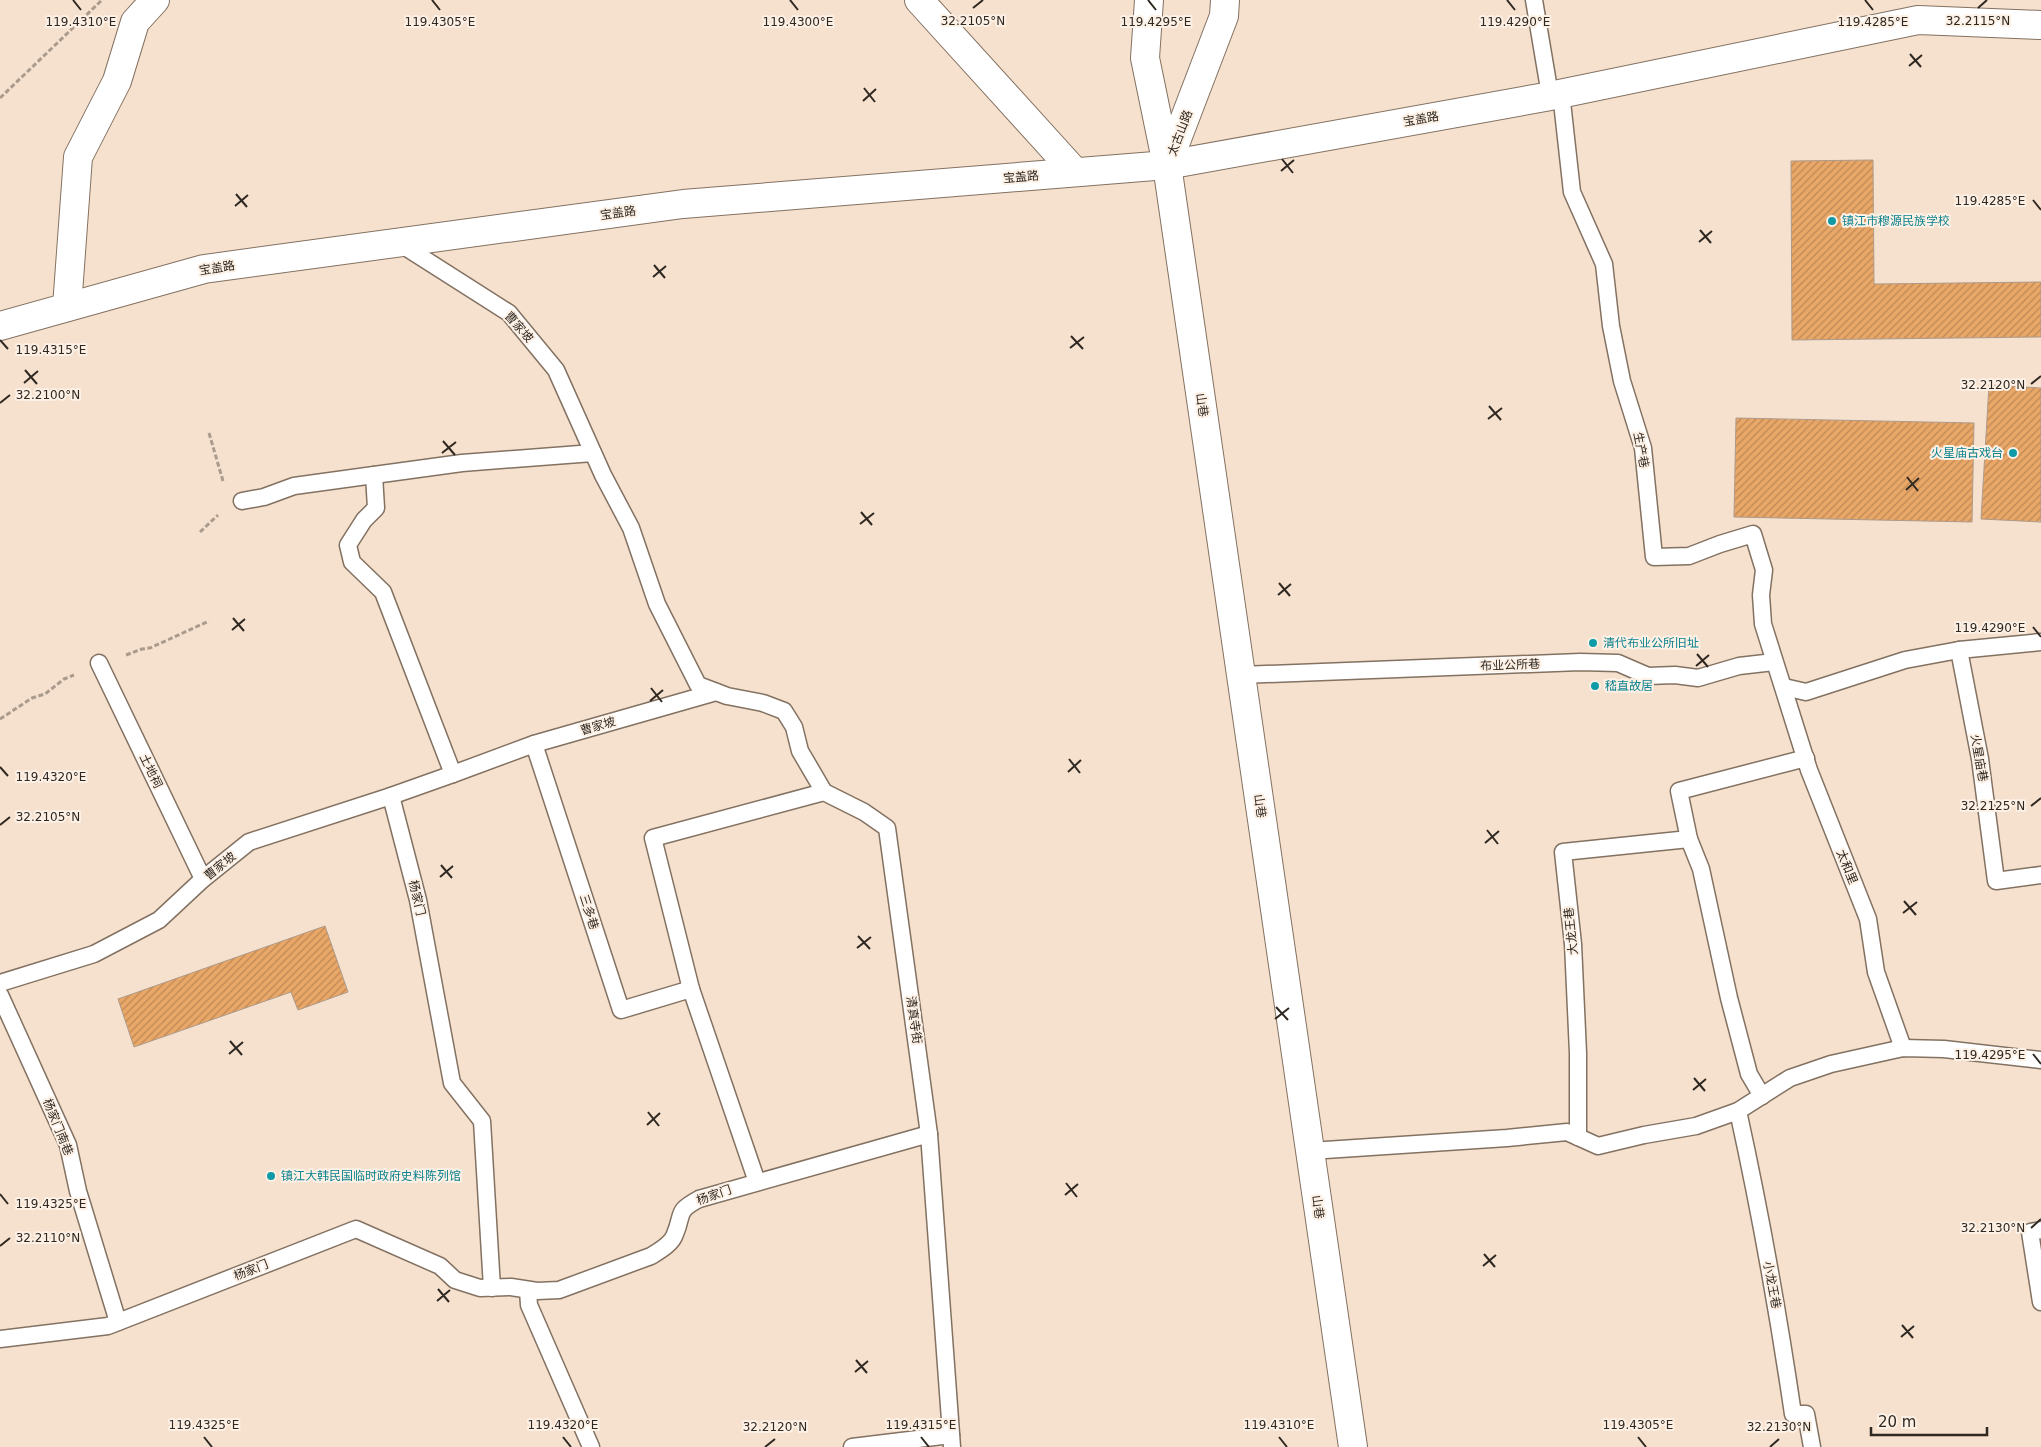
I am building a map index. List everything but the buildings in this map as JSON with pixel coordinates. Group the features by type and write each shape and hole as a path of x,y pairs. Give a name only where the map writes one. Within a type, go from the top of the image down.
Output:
{"street":[{"path":"67,307 78,157 117,81 135,22 155,0"},
{"path":"920,0 1075,172"},
{"name":"太古山路","path":"1149,0 1145,58 1167,164"},
{"name":"太古山路","path":"1167,164 1224,16 1225,0"},
{"name":"宝盖路","path":"0,326 204,269 683,204 1167,164 1556,94 1918,20 2041,25"},
{"name":"山巷","path":"1167,164 1353,1447"}],"lane":[{"path":"1534,0 1556,94"},
{"name":"生产巷","path":"1556,94 1572,192 1604,264 1611,326 1622,381 1643,448 1654,557 1689,556 1754,534 1764,570 1762,624 1784,687"},
{"name":"曹家坡","path":"399,242 509,313 556,370 593,453 631,528 657,604 698,685 722,694"},
{"path":"242,501 264,497 294,486 374,474 462,463 593,453"},
{"path":"374,474 376,508 364,520 348,545 352,562 383,592 453,774"},
{"path":"1784,687 1806,692 1904,660 1958,650 2041,642"},
{"name":"火星庙巷","path":"1958,650 1980,759 1996,881 2041,876"},
{"name":"布业公所巷","path":"1241,676 1580,662 1618,663 1648,676 1675,675 1698,678 1739,666 1774,662"},
{"name":"土地祠","path":"99,663 203,879"},
{"name":"太和里","path":"1784,687 1806,758 1835,838 1868,919 1876,972 1903,1048"},
{"path":"722,694 763,703 784,711 794,727 800,751 824,792 653,838 691,989 757,1182"},
{"name":"曹家坡","path":"0,983 94,954 158,920 203,879 249,842 391,796 534,744 722,694"},
{"name":"三多巷","path":"534,744 621,1010 691,989"},
{"path":"1762,1096 1749,1074 1729,998 1701,868 1689,839 1679,791 1806,758"},
{"name":"清真寺街","path":"824,792 864,812 887,828 929,1134 951,1441 852,1447"},
{"name":"杨家门","path":"391,796 418,900 452,1083 482,1121 492,1288"},
{"name":"大龙王巷","path":"1578,1138 1578,1044 1573,944 1563,852 1689,839"},
{"name":"杨家门南巷","path":"0,995 68,1145 78,1191 118,1322"},
{"path":"1310,1151 1507,1138 1567,1132 1598,1146 1644,1135 1696,1126 1738,1111 1790,1078 1831,1064 1903,1048 1944,1049 2041,1060"},
{"name":"小龙王巷","path":"1738,1111 1752,1175 1779,1323 1793,1414 1806,1414 1812,1447"},
{"name":"杨家门","path":"0,1339 108,1326 356,1229 440,1266 455,1280 480,1288 511,1287 528,1290 558,1290 651,1256 663,1249 675,1236 680,1213 685,1207 699,1199 929,1134"},
{"path":"2041,1230 2030,1232 2041,1302"},
{"path":"528,1290 529,1305 591,1447"}],"path":[{"path":"0,98 102,0"},
{"path":"209,433 224,483"}],"place":[{"name":"镇江市穆源民族学校","path":"1832,221"},
{"name":"火星庙古戏台","path":"2013,453"},
{"name":"清代布业公所旧址","path":"1593,643"},
{"name":"嵇直故居","path":"1595,686"},
{"name":"镇江大韩民国临时政府史料陈列馆","path":"271,1176"}]}
